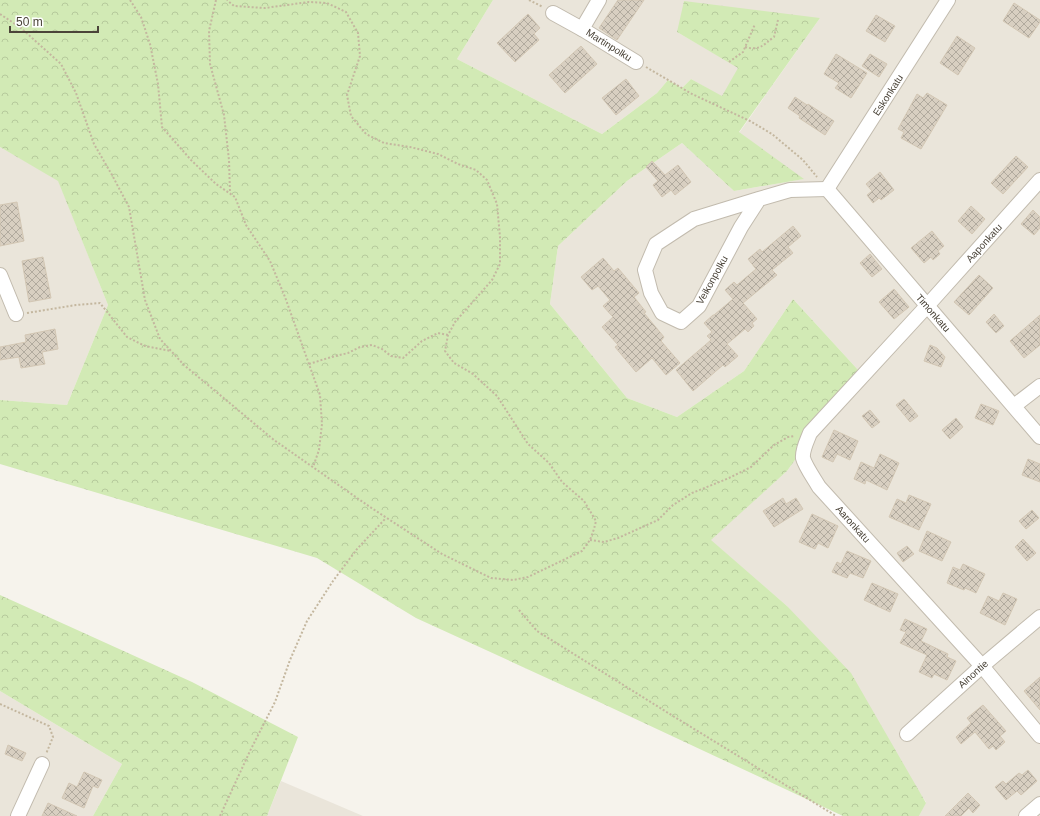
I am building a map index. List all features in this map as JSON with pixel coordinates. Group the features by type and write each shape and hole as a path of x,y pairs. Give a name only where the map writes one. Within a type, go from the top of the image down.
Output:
{"street":[{"name":"Martinpolku","path":"582,29 599,0"},
{"name":"Eskonkatu","path":"827,189 948,0"},
{"name":"Martinpolku","path":"553,13 636,62"},
{"name":"Aaponkatu","path":"927,306 1040,180"},
{"name":"Veikonpolku","path":"758,199 741,227 699,306 681,322 662,313 652,293 645,270 656,244 694,219 758,199 790,190 827,189"},
{"name":"Timonkatu","path":"827,189 1040,437"},
{"path":"0,275 16,314"},
{"name":"Aaronkatu","path":"927,306 810,433 805,446 804,458 819,487 982,666 1040,736"},
{"path":"1014,406 1040,386"},
{"name":"Ainontie","path":"907,734 1040,616"},
{"path":"18,816 42,764"},
{"path":"1026,816 1040,804"}],"path":[{"path":"130,0 141,18 150,44 158,84 162,127 190,160 216,184 236,197 246,225 270,261 285,297 320,395 322,424 319,450 313,467"},
{"path":"216,0 209,32 210,64 224,115 229,160 230,193"},
{"path":"0,14 21,28 61,64 76,94 94,144 129,207 145,300 160,339 184,364 274,440 386,518 442,554 491,578 513,580 528,577 582,551 590,540 596,522 584,501 562,482 549,463 528,444 497,396 473,374 454,363 445,351 448,335 455,322 492,280 500,264 500,237 497,204 487,180 476,170 458,164 438,154 410,147 384,143 366,134 351,116 347,95 360,56 358,33 346,12 327,4 315,2 265,8 234,6 227,0"},
{"path":"745,47 758,49 774,37 778,20"},
{"path":"730,62 743,52 755,24"},
{"path":"636,62 692,94 750,121 772,134 803,160 827,189"},
{"path":"16,314 100,303 128,337 145,346 172,352"},
{"path":"309,364 348,353 360,347 372,345 382,349 391,356 403,358 422,341 438,333 448,335"},
{"path":"590,540 604,542 618,538 658,520 673,506 692,493 751,467 774,445 788,437 810,433"},
{"path":"220,816 250,751 275,702 290,660 307,621 356,549 386,518"},
{"path":"519,610 537,631 836,816"},
{"path":"0,704 49,726 53,737 42,764"}],"shaded area":[{"path":"493,0 1040,0 1040,816 919,816 926,802 787,606 710,540 787,471 859,371 793,299 744,371 677,417 627,398 550,304 558,246 627,181 682,143 734,191 803,179 739,133 820,18 677,32 739,68 722,97 691,79 682,88 668,80 657,93 602,134 457,59"},
{"path":"0,147 58,180 108,305 67,405 0,400"},
{"path":"0,691 122,764 93,816 0,816"},
{"path":"281,781 363,816 267,816"}],"green space":[{"path":"0,0 493,0 457,59 602,134 657,93 668,80 682,88 691,79 722,96 738,68 677,32 684,1 820,18 739,132 804,179 734,191 682,143 627,181 558,246 550,304 627,398 677,417 744,371 793,299 859,371 787,471 711,540 787,606 851,673 926,803 919,816 843,816 416,618 317,558 0,464 0,400 67,405 108,305 58,181 0,147"},
{"path":"0,595 192,682 298,737 267,816 93,816 122,764 0,691"}],"building":[{"path":"618,0 644,0 617,40 599,28"},
{"path":"1014,3 1040,20 1029,38 1003,21"},
{"path":"528,14 540,28 534,34 539,40 515,62 497,43"},
{"path":"876,15 895,26 885,42 866,31"},
{"path":"957,36 975,48 958,75 940,63"},
{"path":"581,46 597,64 565,93 549,75"},
{"path":"836,54 867,73 851,98 835,88 839,83 824,74"},
{"path":"870,54 887,64 879,77 862,66"},
{"path":"626,79 639,96 616,115 602,98"},
{"path":"927,93 947,105 921,149 901,138 904,132 898,129 917,94 923,98"},
{"path":"795,97 834,121 825,135 799,118 800,116 788,108"},
{"path":"1016,156 1028,167 1003,194 991,183"},
{"path":"652,161 665,175 678,165 691,182 675,195 671,190 662,197 653,185 658,181 646,167"},
{"path":"880,172 894,190 881,200 879,198 873,203 867,195 872,191 866,184"},
{"path":"17,202 24,241 0,246 0,205"},
{"path":"971,206 985,219 972,234 958,221"},
{"path":"1033,210 1040,217 1040,228 1034,235 1021,224"},
{"path":"793,226 801,236 788,247 793,253 772,270 777,275 743,303 757,319 752,323 754,326 748,332 745,329 727,344 738,356 725,367 723,365 693,391 676,370 711,340 707,336 712,332 704,323 733,299 725,290 734,282 737,285 756,269 748,259 760,249 762,252"},
{"path":"932,231 944,246 938,251 940,254 933,260 931,257 924,263 911,248"},
{"path":"870,254 882,269 872,277 860,263"},
{"path":"43,257 51,298 29,302 22,261"},
{"path":"603,258 614,271 618,268 639,293 634,297 646,312 644,313 664,337 661,341 680,363 666,375 652,358 636,372 615,347 618,345 602,327 613,317 603,306 610,300 598,286 592,290 581,277"},
{"path":"979,275 993,288 969,315 954,302"},
{"path":"894,289 909,307 894,319 879,302"},
{"path":"994,314 1004,326 996,333 986,322"},
{"path":"1040,315 1040,345 1024,358 1010,341"},
{"path":"55,329 58,349 42,352 45,364 21,368 19,357 0,360 0,347 26,342 25,335"},
{"path":"930,345 937,348 945,357 941,367 924,361"},
{"path":"904,399 918,416 910,422 896,405"},
{"path":"981,404 999,411 993,425 975,418"},
{"path":"870,410 880,422 872,428 862,416"},
{"path":"956,418 963,427 950,439 942,430"},
{"path":"834,430 858,441 850,460 837,454 833,462 822,457"},
{"path":"880,454 899,463 887,490 866,480 865,484 854,479 861,462 874,468"},
{"path":"1028,459 1040,464 1040,482 1022,475"},
{"path":"909,495 931,504 919,530 889,517 897,499 906,503"},
{"path":"783,498 786,504 796,498 803,509 774,527 763,511"},
{"path":"1032,510 1039,518 1026,529 1019,521"},
{"path":"812,514 838,526 828,548 818,543 815,549 799,542"},
{"path":"927,531 951,542 942,561 919,551"},
{"path":"1023,539 1036,553 1027,561 1015,547"},
{"path":"907,546 914,554 903,562 897,553"},
{"path":"847,551 871,561 863,578 850,573 847,578 832,572 837,562 841,564"},
{"path":"963,564 985,574 976,593 947,583 953,567 960,570"},
{"path":"872,583 898,594 890,612 864,600"},
{"path":"1003,593 1017,599 1005,625 980,613 988,596 999,601"},
{"path":"905,619 927,629 921,641 948,654 947,657 956,661 947,680 934,674 932,678 919,672 927,655 900,643 906,632 900,630"},
{"path":"1040,677 1040,710 1024,691"},
{"path":"983,705 1006,731 1000,736 1005,742 996,750 993,746 989,749 975,732 961,744 956,737 971,723 967,718"},
{"path":"8,745 26,753 22,761 5,754"},
{"path":"1028,770 1037,781 1021,795 1017,791 1006,800 995,787 1003,781 1006,784 1019,773 1022,775"},
{"path":"84,772 102,780 98,788 93,786 84,808 62,798 69,783 77,787"},
{"path":"968,793 980,805 973,813 969,808 961,816 945,816"},
{"path":"48,803 77,816 42,816"}]}
